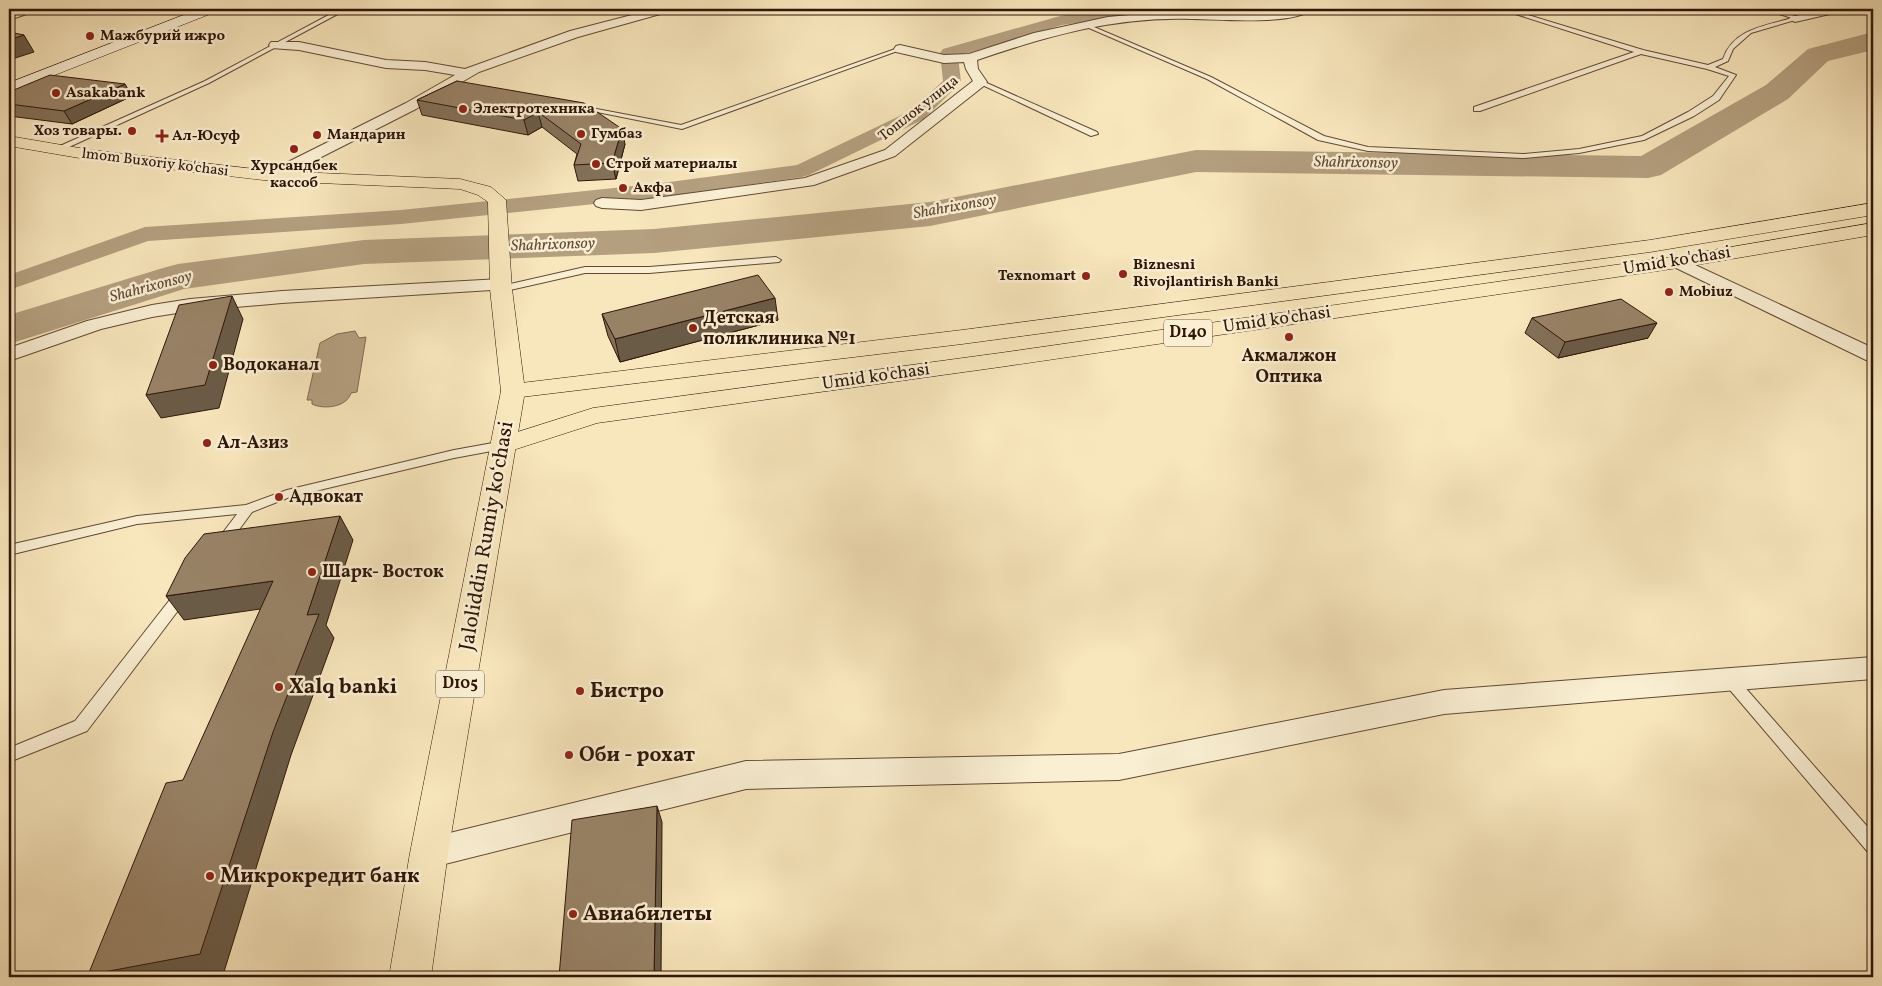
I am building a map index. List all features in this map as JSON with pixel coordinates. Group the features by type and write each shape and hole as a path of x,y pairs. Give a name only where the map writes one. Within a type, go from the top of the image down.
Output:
{"main road":[{"name":"lmom Buxoriy ko'chasi","path":"9,141 55,150 159,164 272,176 460,184 476,187 497,200 501,287 512,391"},
{"name":"Umid ko'chasi","path":"512,391 962,337 1640,248 1873,210"},
{"name":"Umid ko'chasi","path":"504,445 593,416 1010,359 1678,262 1873,229"},
{"name":"Jaloliddin Rumiy koʻchasi","path":"410,977 429,853 504,445 512,391"}],"street":[{"path":"9,88 210,9"},
{"path":"272,176 453,85 466,73 574,34 668,9"},
{"name":"Тошлок улица","path":"957,59 1090,20 1155,15 1246,12 1292,14 1306,9"},
{"path":"1797,19 1839,9"},
{"path":"275,45 299,46 386,64 425,66 466,73"},
{"path":"900,49 957,59"},
{"name":"Тошлок улица","path":"602,203 641,205 808,182 890,154 980,82 972,69 957,59"},
{"path":"1678,262 1873,356"},
{"path":"9,355 94,325 152,311 190,305 282,297 501,287"},
{"path":"429,853 746,775 1119,767 1444,702 1873,668"}],"lane":[{"path":"13,17 38,9"},
{"path":"55,150 207,82 344,9"},
{"path":"1090,20 1209,78 1320,138 1368,149 1523,156 1578,151 1644,138 1691,114 1716,98 1733,75 1709,67 1641,52 1503,9"},
{"path":"1766,9 1797,19"},
{"path":"1709,67 1726,60 1730,48 1749,32 1797,19"},
{"path":"575,107 682,127 900,49"},
{"path":"1477,109 1641,52"},
{"path":"980,82 1094,134"},
{"path":"501,287 585,270 649,270 776,260"},
{"path":"9,550 137,520 248,508 287,494 454,454 504,445"},
{"path":"216,550 248,508"},
{"path":"9,755 81,726 192,581"},
{"path":"1729,679 1873,845"}],"shaded area":[{"path":"355,331 359,338 366,337 357,392 351,393 349,398 334,406 323,407 312,404 312,400 307,400 320,343 337,334"}],"building":[{"path":"9,32 24,35 9,40"},
{"path":"50,75 125,84 64,111 9,104 9,92"},
{"path":"457,81 584,103 622,129 612,163 574,165 581,144 538,112 524,120 417,100"},
{"path":"758,275 775,298 615,339 602,314"},
{"path":"232,296 205,385 146,395 179,305"},
{"path":"1621,299 1657,323 1565,342 1532,318"},
{"path":"340,516 307,615 319,614 273,732 200,954 88,975 166,783 183,780 273,581 166,596 185,558 204,534"},
{"path":"657,806 654,977 559,977 572,820"}],"waterway":[{"path":"9,283 145,234 401,217 662,190 802,171 917,115 952,82 949,53 1060,21 1125,11 1211,9"},
{"path":"1238,9 1270,9"},
{"name":"Shahrixonsoy","path":"9,330 178,277 364,252 654,241 930,214 1196,161 1648,167 1777,92 1818,55 1873,41"}],"place":[{"name":"Мажбурий ижро","path":"90,36"},
{"name":"Asakabank","path":"56,93"},
{"name":"Электротехника","path":"463,109"},
{"name":"Хоз товары.","path":"132,131"},
{"name":"Гумбаз","path":"581,134"},
{"name":"Мандарин","path":"317,135"},
{"name":"Ал-Юсуф","path":"162,136"},
{"name":"Хурсандбек кассоб","path":"294,149"},
{"name":"Строй материалы","path":"596,164"},
{"name":"Акфа","path":"623,188"},
{"name":"Biznesni Rivojlantirish Banki","path":"1123,274"},
{"name":"Texnomart","path":"1086,276"},
{"name":"Mobiuz","path":"1669,292"},
{"name":"Детская поликлиника №1","path":"693,328"},
{"name":"Акмалжон Оптика","path":"1289,337"},
{"name":"Водоканал","path":"213,365"},
{"name":"Ал-Азиз","path":"207,443"},
{"name":"Адвокат","path":"279,497"},
{"name":"Шарк- Восток","path":"312,572"},
{"name":"Xalq banki","path":"279,687"},
{"name":"Бистро","path":"580,691"},
{"name":"Оби - рохат","path":"569,755"},
{"name":"Микрокредит банк","path":"210,876"},
{"name":"Авиабилеты","path":"573,914"}]}
